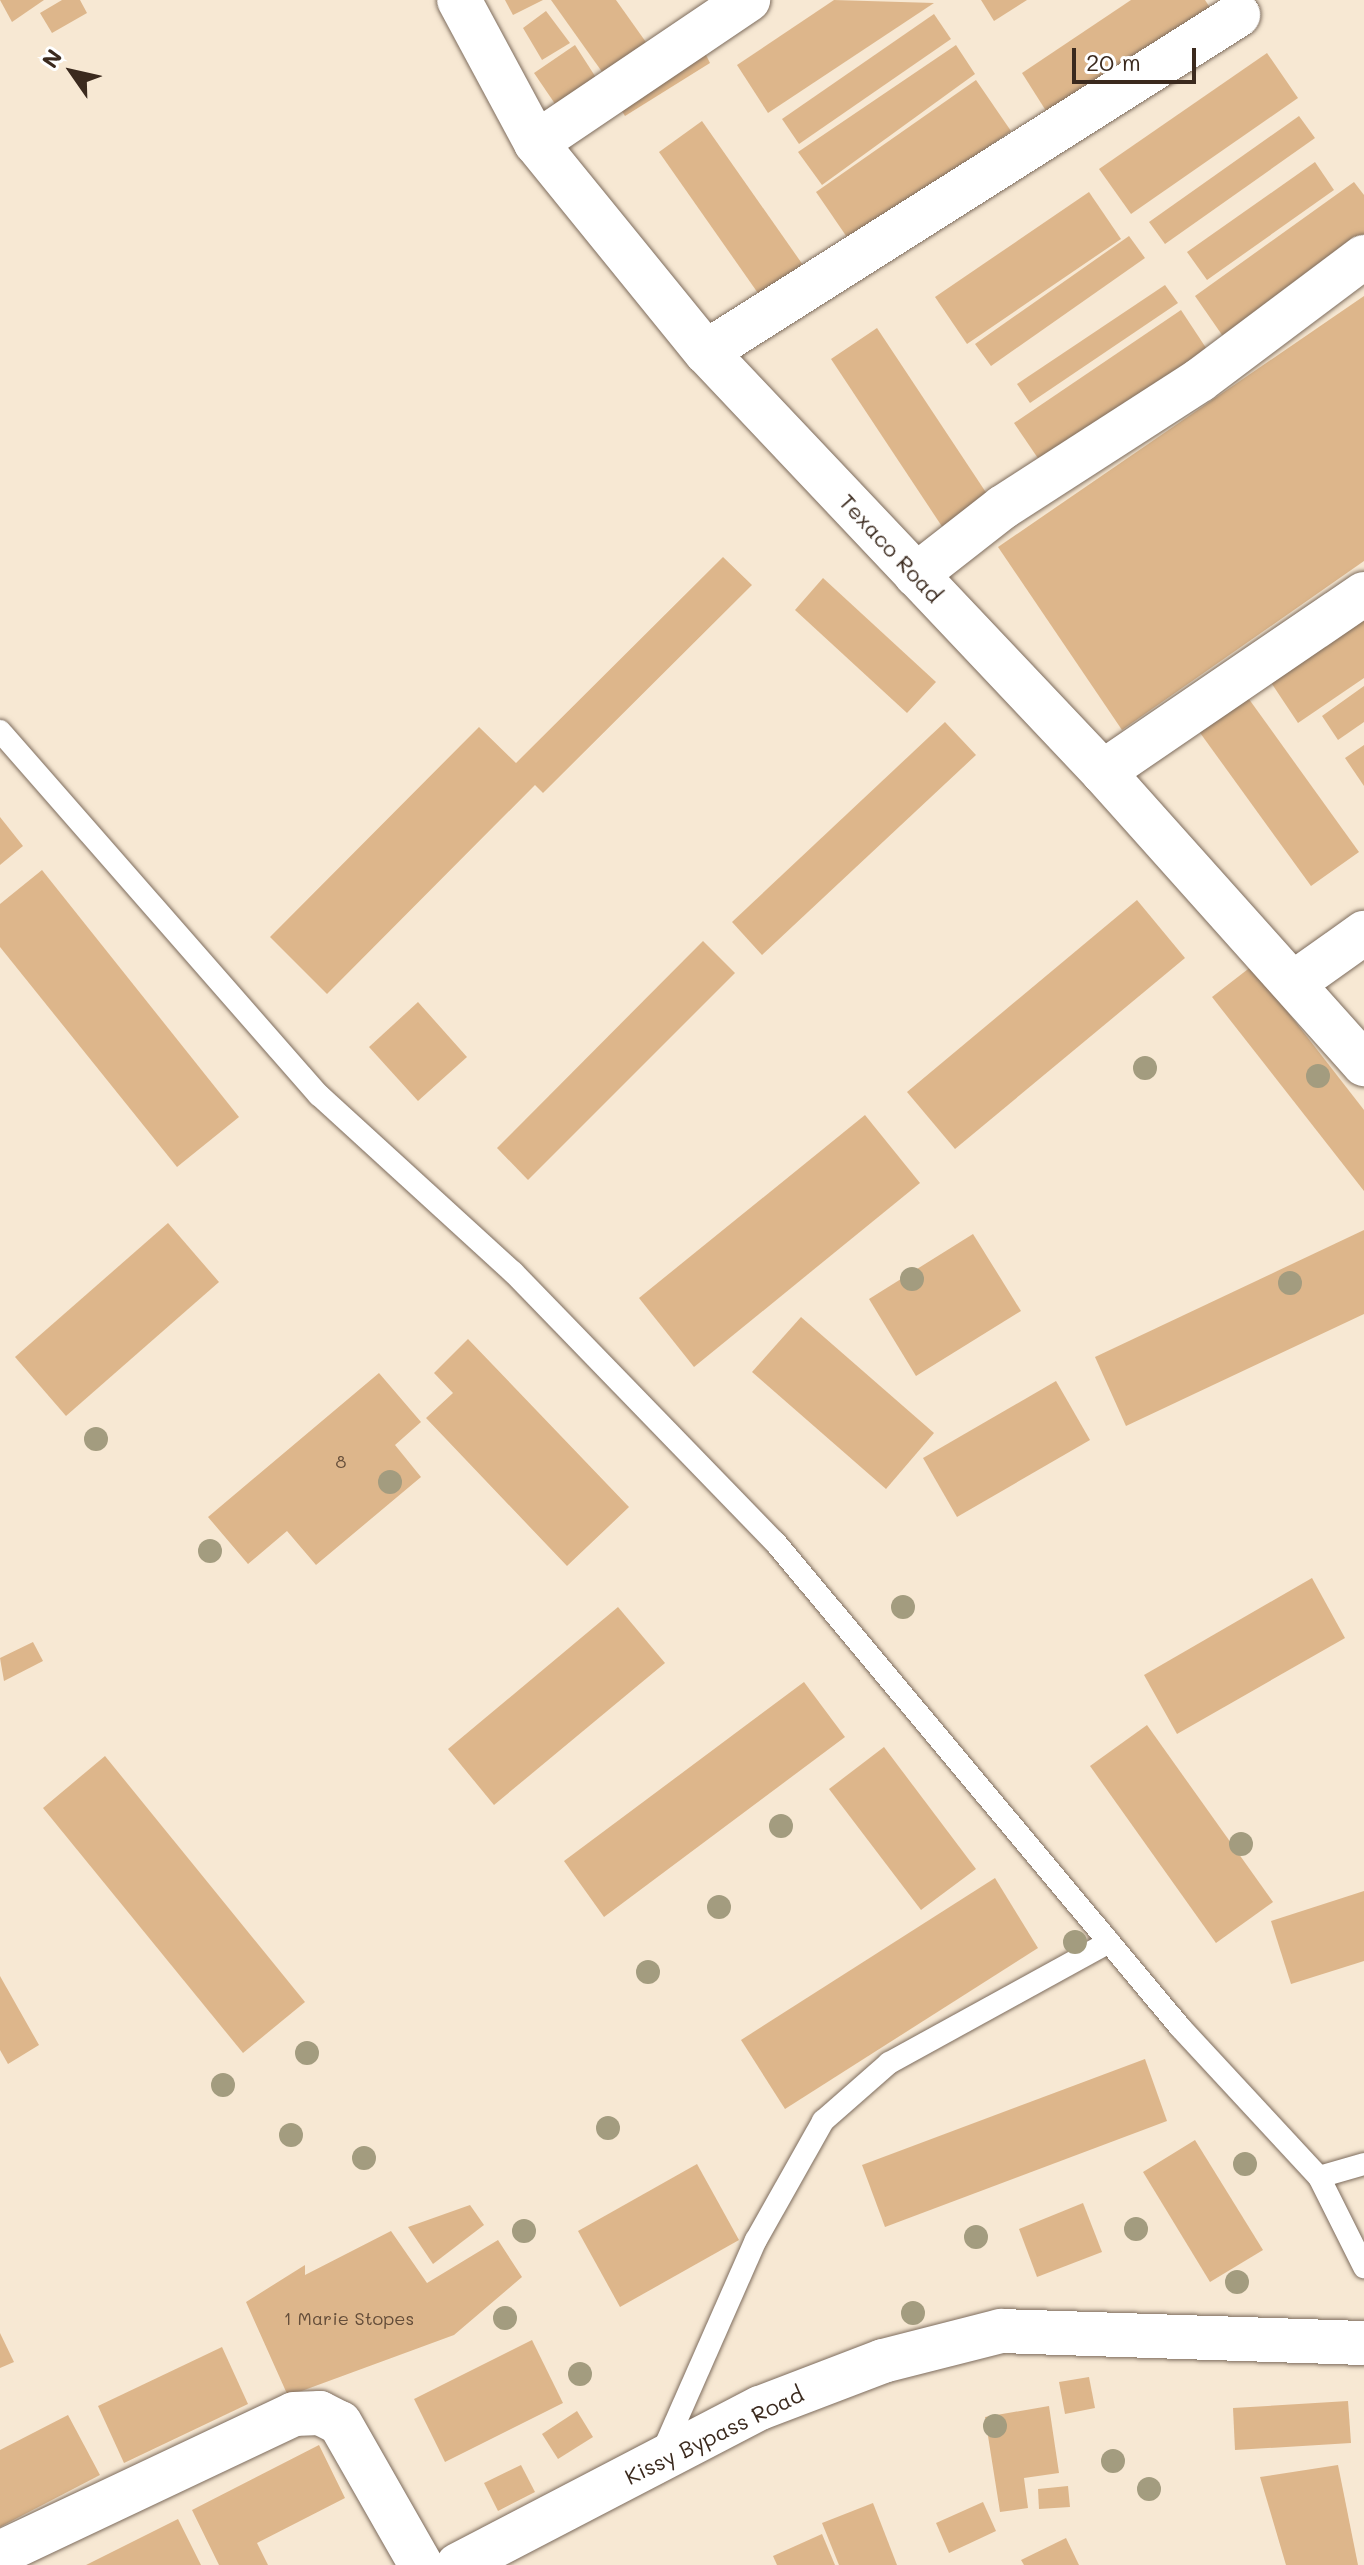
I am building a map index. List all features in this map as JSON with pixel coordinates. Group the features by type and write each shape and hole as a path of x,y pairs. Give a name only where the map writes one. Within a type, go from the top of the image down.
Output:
{"street":[{"name":"Texaco Road","path":"459,0 536,143 706,352 1103,772 1295,982 1364,1064"},
{"path":"536,143 748,0"},
{"path":"706,352 1238,15"},
{"path":"916,575 1003,507 1200,380 1364,257"},
{"path":"1103,772 1364,594"},
{"path":"1295,982 1364,933"},
{"name":"Kissy Bypass Road","path":"458,2565 760,2408 883,2361 1001,2331 1364,2343"},
{"path":"0,2553 294,2414 320,2413 340,2423 421,2565"}],"lane":[{"path":"0,731 319,1095 513,1272 775,1542 1109,1942 1319,2177 1364,2267"},
{"path":"659,2460 756,2240 823,2121 889,2063 1109,1942"},
{"path":"1319,2177 1364,2164"}],"building":[{"path":"0,0 44,0 12,22"},
{"path":"62,0 80,0 87,13 52,33 40,13"},
{"path":"505,0 543,0 513,15"},
{"path":"551,0 616,0 648,45 605,76"},
{"path":"834,0 934,3 768,113 737,65"},
{"path":"981,0 1027,0 994,21"},
{"path":"1131,0 1205,0 1216,17 1055,125 1022,73"},
{"path":"546,11 570,43 542,60 523,28"},
{"path":"934,14 951,39 799,144 782,119"},
{"path":"575,45 604,90 564,117 534,73"},
{"path":"956,45 975,74 822,185 798,152"},
{"path":"705,53 710,63 625,116 620,108"},
{"path":"1267,53 1298,98 1131,214 1099,169"},
{"path":"976,80 1011,131 851,243 816,192"},
{"path":"1299,116 1315,138 1165,244 1149,222"},
{"path":"702,121 810,275 767,306 659,152"},
{"path":"1315,162 1334,190 1207,280 1187,252"},
{"path":"1354,182 1364,195 1364,247 1229,345 1195,296"},
{"path":"1089,192 1121,239 967,344 935,297"},
{"path":"1129,236 1145,258 991,366 975,344"},
{"path":"1165,285 1178,303 1030,403 1017,384"},
{"path":"1364,296 1364,561 1122,730 998,547"},
{"path":"1181,310 1214,360 1048,473 1014,423"},
{"path":"877,328 989,497 943,528 831,359"},
{"path":"723,557 752,585 543,793 535,785 327,994 270,937 479,727 516,763"},
{"path":"823,578 936,682 907,713 795,610"},
{"path":"1364,612 1364,678 1298,723 1268,678"},
{"path":"1364,686 1364,722 1338,740 1322,716"},
{"path":"1246,695 1359,852 1311,886 1198,730"},
{"path":"945,722 976,755 762,955 732,922"},
{"path":"1364,745 1364,786 1345,758"},
{"path":"0,817 23,846 0,865"},
{"path":"42,870 239,1117 177,1167 0,947 0,904"},
{"path":"1137,900 1185,958 955,1149 907,1092"},
{"path":"703,941 735,973 528,1180 497,1148"},
{"path":"1252,966 1364,1110 1364,1191 1212,997"},
{"path":"418,1002 467,1057 418,1101 369,1047"},
{"path":"865,1115 920,1183 694,1367 639,1298"},
{"path":"168,1223 219,1282 66,1416 15,1357"},
{"path":"1364,1230 1364,1314 1126,1426 1095,1357"},
{"path":"973,1234 1021,1311 916,1376 869,1299"},
{"path":"801,1317 934,1433 886,1489 752,1372"},
{"path":"468,1339 629,1507 567,1566 426,1418 453,1393 434,1373"},
{"path":"379,1373 421,1422 395,1445 421,1477 316,1565 287,1531 248,1564 208,1517"},
{"path":"1056,1381 1090,1440 957,1517 923,1458"},
{"path":"1312,1578 1345,1638 1177,1734 1144,1675"},
{"path":"618,1607 665,1663 494,1805 448,1749"},
{"path":"33,1642 43,1661 4,1681 0,1658"},
{"path":"804,1682 845,1737 604,1917 564,1861"},
{"path":"1147,1725 1273,1902 1216,1943 1090,1766"},
{"path":"884,1747 976,1869 921,1910 829,1789"},
{"path":"105,1756 305,2002 243,2053 43,1808"},
{"path":"995,1878 1038,1948 785,2109 741,2040"},
{"path":"1364,1891 1364,1961 1291,1984 1271,1921"},
{"path":"0,1976 39,2045 8,2064 0,2050"},
{"path":"1145,2059 1167,2121 885,2227 862,2165"},
{"path":"1195,2140 1263,2250 1210,2282 1143,2172"},
{"path":"697,2164 739,2240 620,2307 578,2231"},
{"path":"1083,2203 1102,2252 1037,2277 1019,2229"},
{"path":"470,2205 484,2225 433,2264 408,2227"},
{"path":"391,2231 427,2283 498,2240 522,2277 454,2335 288,2396 246,2302 305,2265 305,2275"},
{"path":"0,2333 14,2362 0,2368"},
{"path":"532,2340 563,2403 445,2462 414,2399"},
{"path":"222,2347 248,2404 124,2463 98,2406"},
{"path":"1089,2377 1095,2408 1065,2414 1059,2382"},
{"path":"1348,2401 1351,2443 1235,2450 1233,2408"},
{"path":"1049,2406 1059,2473 1024,2478 1028,2508 1000,2512 985,2417"},
{"path":"577,2411 593,2437 558,2459 542,2434"},
{"path":"68,2415 100,2475 0,2527 0,2450"},
{"path":"319,2445 345,2498 257,2543 268,2565 219,2565 192,2510"},
{"path":"521,2465 535,2492 498,2511 484,2483"},
{"path":"1338,2465 1358,2565 1286,2565 1260,2477"},
{"path":"1068,2486 1070,2507 1039,2509 1038,2489"},
{"path":"983,2502 996,2531 949,2553 936,2523"},
{"path":"873,2503 897,2565 839,2565 822,2523"},
{"path":"178,2519 201,2565 86,2565"},
{"path":"822,2534 835,2565 777,2565 773,2556"},
{"path":"1066,2538 1079,2565 1024,2565 1021,2560"}]}
